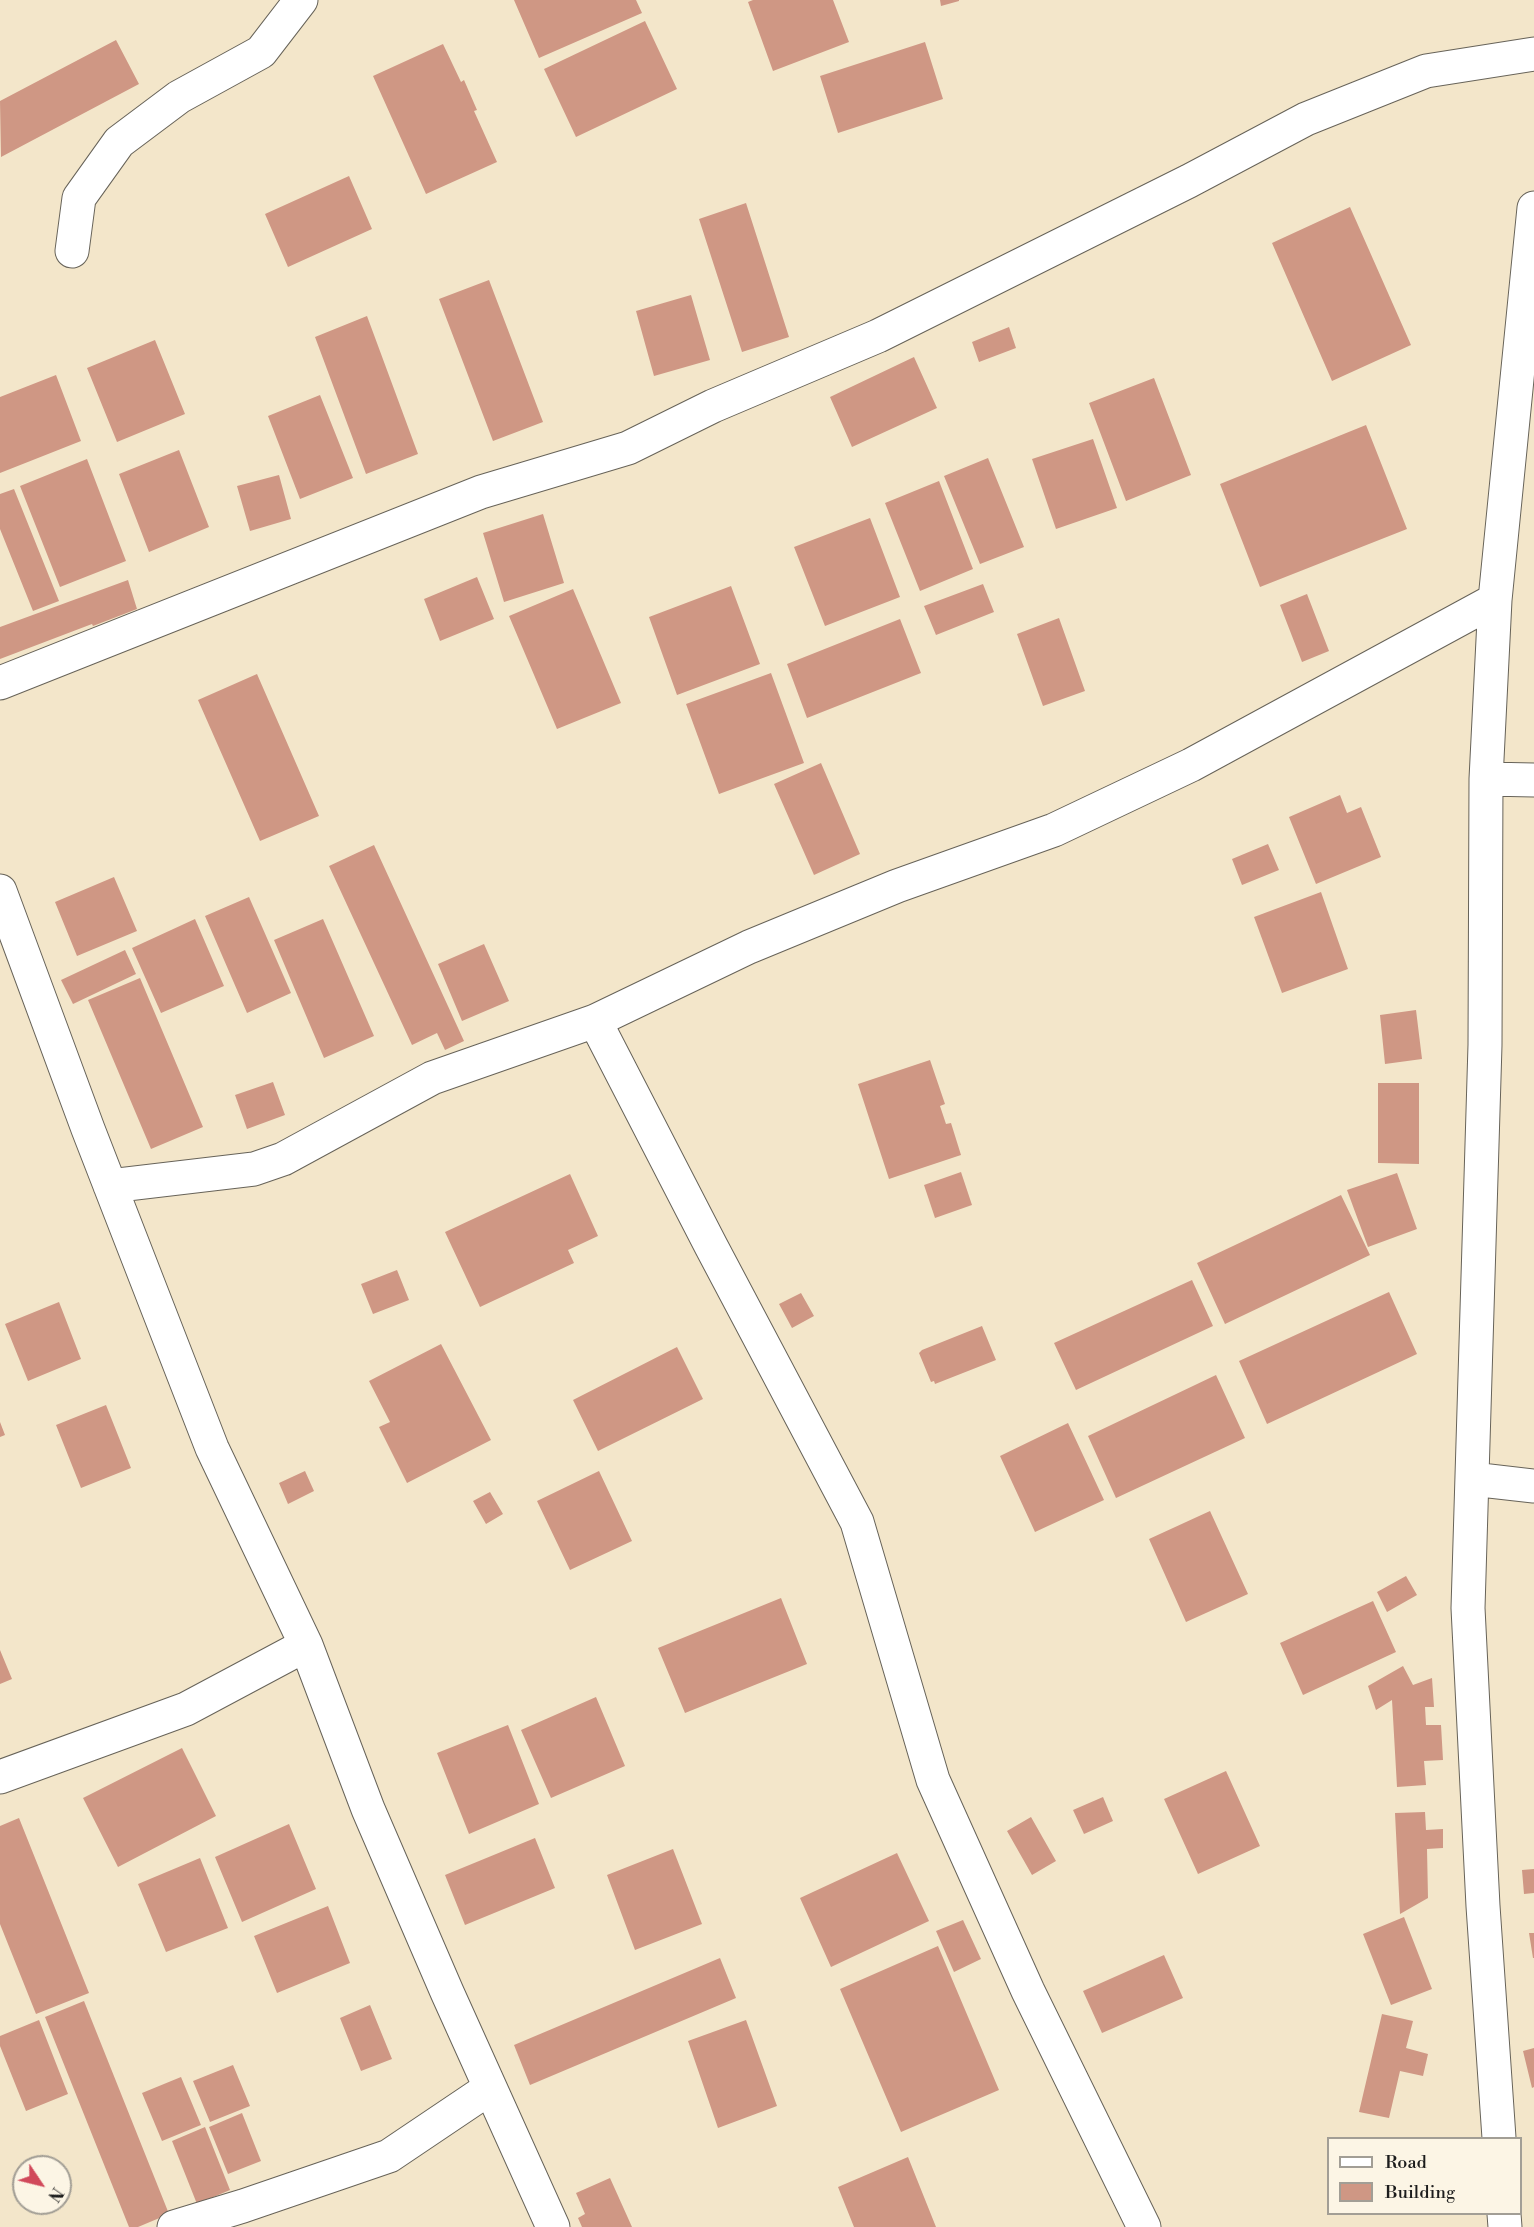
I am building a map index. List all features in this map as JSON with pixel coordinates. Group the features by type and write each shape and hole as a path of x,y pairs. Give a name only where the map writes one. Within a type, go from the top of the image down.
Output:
{"street":[{"path":"72,251 79,198 119,142 179,97 261,52 301,0"},
{"path":"0,683 481,492 628,448 713,406 878,336 1189,182 1306,119 1426,71 1534,54"},
{"path":"1499,2137 1483,1905 1468,1608 1485,1045 1486,778 1495,600 1534,208"},
{"path":"110,1186 254,1169 283,1159 432,1078 595,1021 749,947 886,890 1054,830 1191,765 1495,600"},
{"path":"1486,778 1534,780"},
{"path":"0,891 110,1186 212,1448 306,1645 368,1809 552,2227"},
{"path":"595,1021 857,1522 933,1780 1028,1990 1144,2227"},
{"path":"1472,1479 1534,1486"},
{"path":"0,1777 186,1709 306,1645"},
{"path":"174,2227 389,2156 490,2088"}],"building":[{"path":"514,0 636,0 642,13 539,58"},
{"path":"753,0 833,0 849,42 773,71 748,2"},
{"path":"940,0 959,0 959,1 941,6"},
{"path":"645,21 677,89 576,137 544,69"},
{"path":"116,40 139,84 1,157 0,101"},
{"path":"925,42 943,99 838,133 820,76"},
{"path":"443,44 461,82 464,80 477,110 474,111 497,162 426,194 373,76"},
{"path":"349,176 372,229 288,267 265,214"},
{"path":"746,203 789,337 742,352 699,219"},
{"path":"1350,207 1411,345 1332,381 1272,243"},
{"path":"489,280 543,422 493,441 439,299"},
{"path":"691,295 710,360 654,376 636,311"},
{"path":"367,316 418,454 366,474 315,337"},
{"path":"1009,327 1016,348 979,362 972,342"},
{"path":"155,340 185,414 117,442 87,368"},
{"path":"914,357 937,408 852,447 830,397"},
{"path":"56,375 81,441 0,473 0,397"},
{"path":"1154,378 1191,475 1126,501 1089,403"},
{"path":"320,395 353,478 300,499 268,416"},
{"path":"1366,425 1407,529 1260,587 1220,484"},
{"path":"1093,439 1117,508 1056,529 1032,459"},
{"path":"179,450 209,527 149,552 119,474"},
{"path":"988,458 1024,547 980,564 944,476"},
{"path":"87,459 126,561 60,587 20,486"},
{"path":"279,475 291,519 250,531 237,486"},
{"path":"939,481 973,569 920,591 885,503"},
{"path":"14,489 59,601 33,611 0,529 0,494"},
{"path":"543,514 564,583 504,602 483,533"},
{"path":"870,518 900,597 825,626 794,547"},
{"path":"477,577 494,619 440,641 424,599"},
{"path":"128,580 137,609 0,659 0,627"},
{"path":"983,584 994,612 936,635 924,606"},
{"path":"731,586 760,664 677,695 649,617"},
{"path":"573,589 621,703 557,729 509,616"},
{"path":"1307,594 1329,651 1302,662 1280,605"},
{"path":"1059,618 1085,691 1043,706 1017,634"},
{"path":"900,619 921,673 807,718 787,664"},
{"path":"771,673 804,763 719,794 686,704"},
{"path":"257,674 319,816 260,841 198,700"},
{"path":"821,763 860,854 814,875 774,784"},
{"path":"1340,795 1347,813 1361,807 1381,857 1316,884 1289,817"},
{"path":"1268,844 1279,870 1242,885 1232,859"},
{"path":"374,845 464,1041 445,1050 437,1033 412,1045 329,866"},
{"path":"114,877 137,931 77,956 55,902"},
{"path":"1321,892 1348,969 1282,993 1254,917"},
{"path":"249,897 291,993 247,1013 205,916"},
{"path":"195,919 224,986 161,1013 132,948"},
{"path":"323,919 374,1036 324,1058 274,940"},
{"path":"484,944 509,1001 462,1021 438,964"},
{"path":"125,950 136,974 73,1004 61,980"},
{"path":"140,978 203,1127 151,1149 88,1000"},
{"path":"1416,1010 1422,1059 1385,1064 1380,1015"},
{"path":"930,1060 945,1104 940,1106 946,1124 951,1123 961,1155 889,1179 858,1084"},
{"path":"273,1082 285,1115 247,1129 235,1095"},
{"path":"1378,1083 1419,1083 1419,1164 1378,1163"},
{"path":"961,1172 972,1205 935,1218 924,1185"},
{"path":"1397,1173 1417,1229 1368,1247 1347,1190"},
{"path":"570,1174 598,1236 568,1250 574,1263 480,1307 445,1232"},
{"path":"1341,1195 1370,1255 1225,1324 1197,1263"},
{"path":"397,1270 409,1300 373,1314 361,1284"},
{"path":"1192,1280 1213,1326 1076,1390 1054,1343"},
{"path":"1389,1292 1417,1354 1267,1424 1239,1361"},
{"path":"801,1293 814,1316 792,1328 779,1304"},
{"path":"59,1302 81,1359 28,1381 5,1324"},
{"path":"982,1326 996,1360 935,1384 934,1381 931,1382 919,1353"},
{"path":"441,1344 491,1440 407,1483 379,1427 390,1422 369,1381"},
{"path":"677,1347 703,1399 598,1451 573,1400"},
{"path":"1216,1375 1245,1438 1116,1498 1088,1436"},
{"path":"106,1405 131,1468 81,1488 56,1425"},
{"path":"0,1422 5,1435 0,1437"},
{"path":"1068,1423 1104,1500 1035,1532 1000,1456"},
{"path":"305,1471 314,1491 288,1504 279,1483"},
{"path":"599,1471 632,1541 570,1570 537,1501"},
{"path":"490,1492 503,1514 486,1524 473,1501"},
{"path":"1210,1511 1248,1594 1186,1622 1149,1539"},
{"path":"1406,1576 1417,1595 1387,1612 1377,1592"},
{"path":"781,1598 807,1664 685,1713 658,1648"},
{"path":"1373,1601 1396,1652 1303,1695 1280,1643"},
{"path":"0,1650 12,1679 0,1684"},
{"path":"1403,1666 1413,1685 1432,1678 1434,1707 1425,1707 1426,1725 1441,1725 1443,1760 1424,1761 1426,1785 1397,1787 1392,1700 1376,1710 1368,1686"},
{"path":"596,1697 625,1766 551,1798 521,1730"},
{"path":"508,1725 539,1804 469,1834 437,1753"},
{"path":"182,1748 216,1816 118,1867 83,1798"},
{"path":"1226,1771 1260,1846 1198,1874 1164,1799"},
{"path":"1103,1797 1113,1821 1084,1834 1073,1810"},
{"path":"1425,1812 1426,1830 1443,1829 1443,1848 1427,1849 1428,1898 1400,1914 1395,1813"},
{"path":"1031,1817 1056,1861 1032,1875 1007,1831"},
{"path":"19,1818 89,1993 36,2014 0,1924 0,1826"},
{"path":"289,1824 316,1889 242,1922 215,1857"},
{"path":"535,1838 555,1888 465,1925 445,1875"},
{"path":"673,1849 702,1924 635,1950 607,1875"},
{"path":"897,1853 929,1921 831,1967 800,1898"},
{"path":"200,1858 228,1928 166,1952 138,1884"},
{"path":"1534,1869 1534,1893 1524,1894 1522,1870"},
{"path":"328,1906 350,1963 277,1993 254,1936"},
{"path":"1404,1917 1432,1989 1391,2005 1363,1934"},
{"path":"963,1920 981,1959 954,1972 936,1931"},
{"path":"1529,1933 1534,1933 1534,1958 1533,1958"},
{"path":"938,1946 999,2090 901,2132 840,1989"},
{"path":"1164,1955 1183,1998 1102,2033 1083,1991"},
{"path":"720,1958 736,1998 530,2085 514,2045"},
{"path":"84,2001 169,2214 138,2227 129,2227 45,2017"},
{"path":"370,2005 392,2059 361,2071 340,2018"},
{"path":"1382,2014 1413,2021 1406,2048 1428,2054 1423,2076 1400,2071 1389,2118 1359,2112"},
{"path":"39,2020 68,2094 26,2111 0,2046 0,2036"},
{"path":"746,2020 777,2106 718,2128 688,2041"},
{"path":"1534,2048 1534,2087 1532,2088 1523,2051"},
{"path":"233,2065 250,2106 210,2122 193,2081"},
{"path":"181,2077 201,2125 162,2141 142,2093"},
{"path":"242,2113 261,2161 228,2174 209,2127"},
{"path":"205,2127 230,2190 197,2204 172,2141"},
{"path":"908,2157 936,2227 854,2227 838,2187"},
{"path":"610,2178 632,2227 582,2227 578,2218 585,2214 576,2193"}]}
